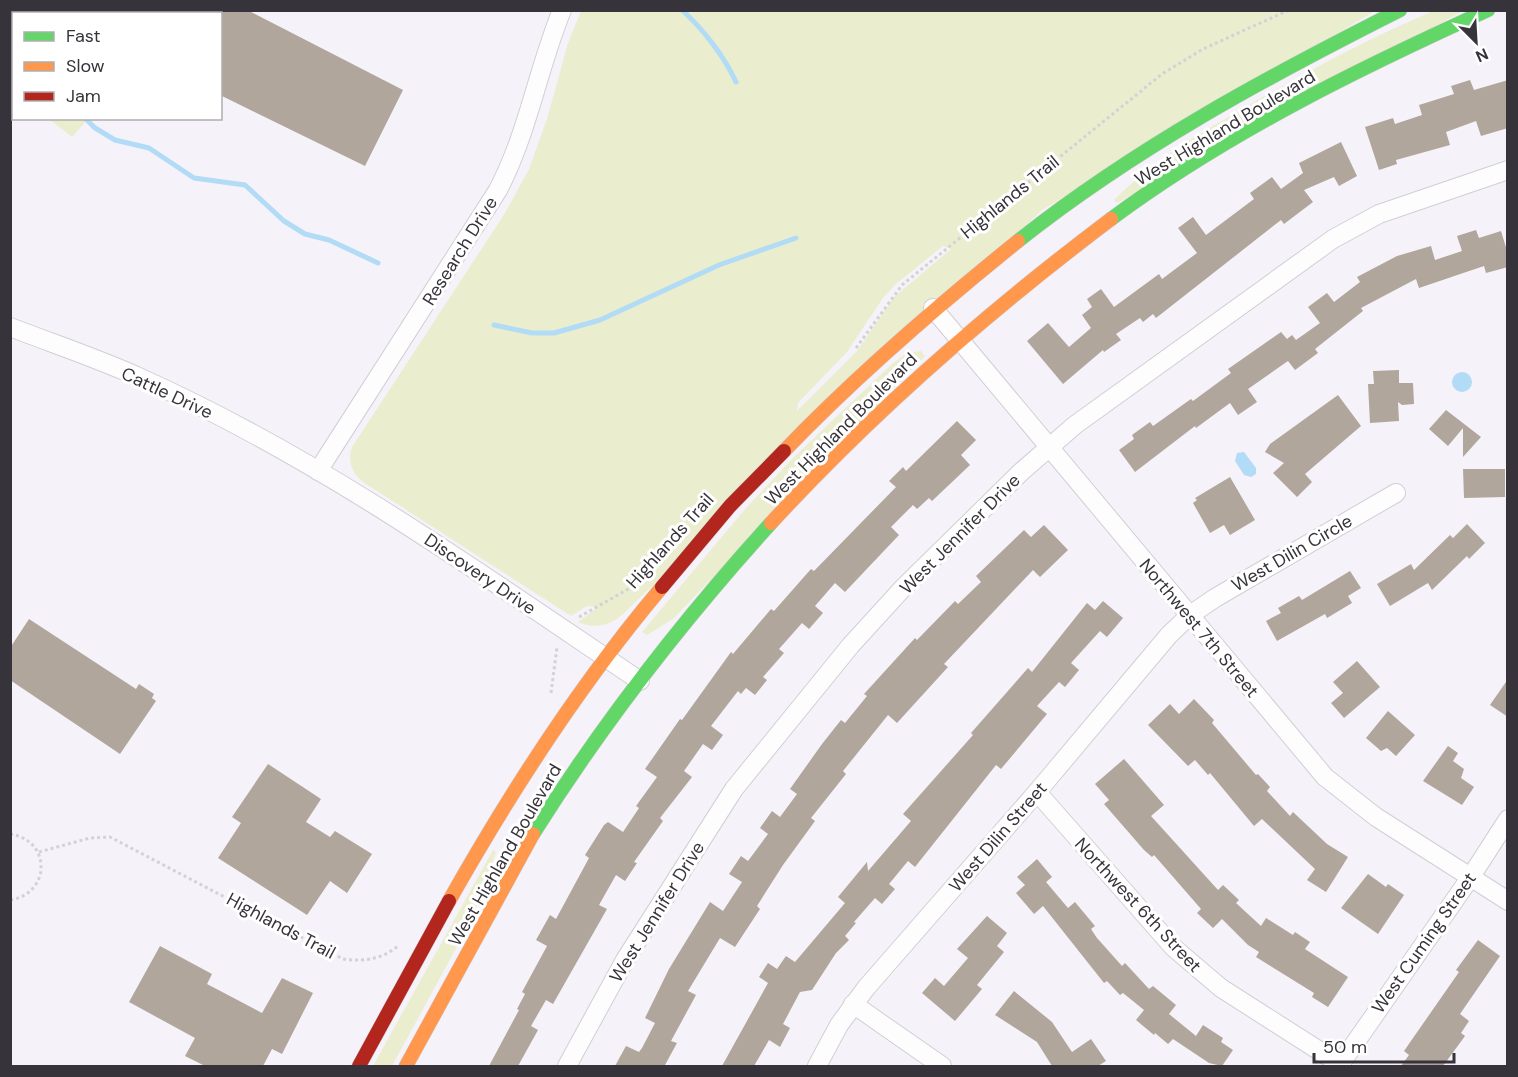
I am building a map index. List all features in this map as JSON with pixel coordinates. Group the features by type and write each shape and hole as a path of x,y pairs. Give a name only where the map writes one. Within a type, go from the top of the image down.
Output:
{"main road":[{"name":"West Highland Boulevard","path":"359,1066 463,875 556,726 605,658 704,538 767,467 877,357 933,308 1066,206 1178,130 1306,57 1400,10"},
{"name":"West Highland Boulevard","path":"406,1066 547,812 640,681 704,600 831,458 896,396 960,341 1039,275 1120,213 1202,159 1347,77 1488,10"}],"street":[{"name":"Research Drive","path":"318,471 498,190 520,144 542,62 562,10"},
{"name":"West Jennifer Drive","path":"567,1066 625,960 734,789 851,645 888,604 1049,448 1085,418 1341,234 1379,214 1508,170"},
{"name":"Northwest 7th Street","path":"933,308 1288,734 1339,790 1508,901"},
{"name":"Cattle Drive","path":"10,327 141,378 318,471"},
{"name":"Discovery Drive","path":"318,471 407,525 640,681"},
{"name":"West Dilin Circle","path":"1190,615 1396,493"},
{"name":"West Dilin Street","path":"817,1066 853,1004 1170,635 1190,615"},
{"name":"Northwest 6th Street","path":"1037,792 1174,948 1196,969 1339,1065"},
{"name":"West Cuming Street","path":"1339,1065 1470,878 1508,819"},
{"path":"853,1004 942,1066"}],"path":[{"name":"Highlands Trail","path":"855,349 902,285 1162,74 1203,49 1289,10"},
{"name":"Highlands Trail","path":"550,697 555,674 554,652 576,619 618,596 637,582"},
{"path":"10,834 23,837 39,852 42,873 38,883 23,897 10,900"},
{"name":"Highlands Trail","path":"39,852 90,838 110,837 343,959 371,959 393,950 402,942"}],"green space":[{"path":"10,11 185,11 12,12 12,88 10,87"},
{"path":"581,11 1375,11 1042,210 622,615 612,622 596,626 578,622 598,607 587,606 571,616 363,482 353,471 350,462 352,447 505,213 529,169 547,119 568,43","holes":["943,246 951,249 894,297 857,351 797,411 798,403 847,352 883,298 896,284"]},
{"path":"1433,11 1463,11 1117,203 1114,200 1145,172 1213,126 1340,55"},
{"path":"50,120 87,120 72,137"},
{"path":"921,351 925,356 673,619 647,635 642,632 746,508 795,456 893,363 907,353"},
{"path":"493,850 496,852 472,919 392,1066 373,1066"}],"water":[{"path":"11,10 52,12 12,12 11,62"},
{"path":"1458,372 1466,372 1472,378 1472,386 1466,392 1458,392 1452,386 1452,378"},
{"path":"1244,452 1256,468 1256,474 1251,477 1244,475 1235,461 1237,453"}],"building":[{"path":"220,10 247,10 403,90 365,166 222,96 222,12"},
{"path":"1470,80 1474,90 1508,80 1508,128 1481,136 1476,121 1446,132 1450,145 1396,160 1397,164 1379,170 1365,127 1393,118 1395,124 1422,115 1419,105 1454,94 1451,86"},
{"path":"1341,142 1357,176 1339,186 1334,177 1304,190 1313,202 1284,224 1281,220 1156,318 1153,314 1143,322 1140,318 1116,334 1121,340 1104,352 1103,350 1063,384 1027,341 1048,323 1069,347 1091,328 1082,315 1092,307 1087,299 1101,289 1114,307 1159,274 1162,279 1197,253 1178,228 1193,217 1206,235 1254,199 1250,193 1272,177 1281,189 1303,173 1299,163"},
{"path":"1476,230 1479,238 1501,231 1508,254 1508,267 1486,273 1484,266 1419,288 1416,279 1361,308 1363,311 1315,349 1318,353 1295,370 1288,361 1248,389 1257,402 1238,415 1230,403 1196,428 1195,426 1135,472 1119,450 1134,439 1132,435 1150,422 1153,426 1191,399 1193,401 1231,373 1228,369 1281,332 1287,339 1292,335 1296,340 1320,323 1308,307 1327,293 1334,302 1360,282 1357,277 1397,256 1431,246 1435,260 1462,251 1457,236"},
{"path":"1399,370 1399,383 1413,383 1414,404 1402,405 1398,402 1399,421 1370,423 1368,384 1374,384 1373,371"},
{"path":"1338,395 1361,426 1305,474 1312,482 1297,497 1273,473 1284,463 1265,452 1270,444"},
{"path":"1446,410 1481,437 1463,457 1463,428 1448,446 1429,429"},
{"path":"957,421 976,440 961,455 970,465 932,501 929,498 917,509 913,505 891,527 899,535 845,592 835,583 815,606 823,613 809,629 802,623 779,649 784,653 763,677 767,680 755,695 746,688 741,694 738,691 711,726 723,735 712,750 703,744 684,771 692,777 660,818 663,821 634,862 637,863 625,881 616,875 599,905 607,909 553,1004 546,1000 531,1026 538,1030 518,1066 489,1066 519,1010 517,1009 525,994 522,992 547,946 536,940 550,915 556,919 589,858 585,855 604,825 608,822 623,832 639,808 636,806 657,777 645,769 680,719 682,720 731,652 733,654 771,609 774,611 811,569 814,571 896,487 889,481 903,467 906,471"},
{"path":"1463,469 1505,469 1505,497 1464,498"},
{"path":"1230,477 1255,520 1230,535 1224,525 1210,533 1193,503 1197,500 1195,498"},
{"path":"1467,524 1485,543 1469,559 1467,556 1432,590 1428,583 1390,606 1377,584 1411,564 1414,570 1450,535 1453,538"},
{"path":"1044,525 1068,550 1040,577 1033,570 944,664 948,667 897,723 888,715 843,771 846,774 811,818 815,821 783,865 757,906 760,909 735,947 720,938 688,991 696,995 671,1041 677,1043 665,1065 669,1066 615,1066 626,1046 639,1052 642,1048 655,1023 645,1018 669,969 710,902 723,911 742,882 729,874 741,856 748,861 768,834 760,828 772,811 780,817 797,794 790,789 841,720 845,723 867,696 864,694 915,638 917,640 955,601 958,604 981,582 976,576 1024,530 1031,537"},
{"path":"1350,571 1361,588 1348,596 1352,603 1327,618 1325,614 1277,641 1266,621 1281,613 1278,608 1299,596 1302,600"},
{"path":"1103,601 1123,618 1107,637 1100,631 1071,663 1079,670 1065,687 1059,682 1037,706 1047,714 1001,769 996,765 915,867 908,861 889,884 895,889 882,904 875,898 854,922 856,923 845,936 849,940 836,953 812,990 800,992 783,1024 790,1028 780,1047 769,1040 754,1066 722,1066 768,983 759,977 768,963 777,969 786,956 795,962 845,903 838,897 867,862 868,871 911,821 903,814 973,735 971,733 1028,668 1032,672 1087,603 1095,610"},
{"path":"29,619 136,689 139,684 154,694 152,698 156,701 120,754 10,680 10,648"},
{"path":"1357,661 1380,687 1344,718 1331,703 1343,693 1333,682"},
{"path":"1508,679 1508,717 1490,705"},
{"path":"1194,699 1214,720 1212,723 1256,775 1258,774 1270,787 1267,791 1290,816 1293,812 1327,844 1348,857 1326,892 1307,880 1315,869 1262,819 1254,826 1210,773 1208,775 1195,760 1188,766 1148,725 1170,704 1179,714"},
{"path":"1388,711 1415,735 1396,756 1387,748 1381,751 1366,738"},
{"path":"1448,746 1458,753 1453,761 1464,769 1461,778 1474,787 1462,805 1423,781"},
{"path":"1124,759 1164,805 1151,816 1218,890 1223,885 1239,900 1236,903 1261,926 1266,918 1293,935 1295,932 1310,942 1305,949 1348,977 1328,1007 1312,997 1314,993 1256,957 1259,952 1248,945 1222,919 1213,928 1197,913 1201,909 1154,855 1152,857 1144,850 1104,804 1109,800 1095,784"},
{"path":"268,764 321,799 306,822 330,837 335,831 372,854 347,893 330,881 307,915 218,858 241,823 232,817"},
{"path":"1037,859 1052,877 1046,882 1068,908 1075,902 1095,926 1091,929 1097,938 1122,966 1125,963 1149,989 1153,986 1176,1005 1169,1014 1196,1036 1203,1025 1223,1038 1221,1042 1233,1050 1222,1066 1209,1063 1173,1039 1168,1044 1155,1033 1154,1035 1136,1020 1144,1010 1123,993 1120,995 1107,981 1104,983 1043,906 1034,914 1016,893 1025,885 1017,877"},
{"path":"1368,874 1386,887 1388,884 1404,895 1378,934 1341,908"},
{"path":"987,916 1007,933 997,946 1004,952 977,985 982,989 955,1021 922,993 935,978 944,986 968,958 957,949"},
{"path":"1478,940 1500,956 1460,1014 1469,1021 1461,1033 1465,1036 1443,1066 1401,1066 1409,1055 1404,1051 1459,972 1456,970"},
{"path":"160,946 212,974 207,984 262,1013 282,978 313,993 282,1054 272,1049 263,1066 205,1066 185,1056 195,1038 129,1002"},
{"path":"1014,991 1052,1022 1072,1052 1091,1039 1106,1061 1098,1066 1052,1066 1037,1042 995,1015"}],"waterway":[{"path":"682,10 712,43 736,82"},
{"path":"87,120 95,128 115,140 149,148 194,178 245,185 284,221 305,234 329,240 378,263"},
{"path":"494,325 532,333 554,333 600,320 719,265 796,238"}],"traffic: fast":[{"path":"1018,241 1108,175 1155,145 1252,88 1400,10"},
{"path":"1111,219 1201,158 1294,104 1488,10"},
{"path":"533,834 587,752 645,673 771,523"}],"traffic: slow":[{"path":"771,523 810,481 934,363 1021,289 1111,219"},
{"path":"784,451 898,342 1018,241"},
{"path":"449,901 497,819 548,739 603,662 662,587"},
{"path":"406,1066 533,834"}],"traffic: jam":[{"path":"662,587 730,506 784,451"},
{"path":"359,1066 449,901"}]}
